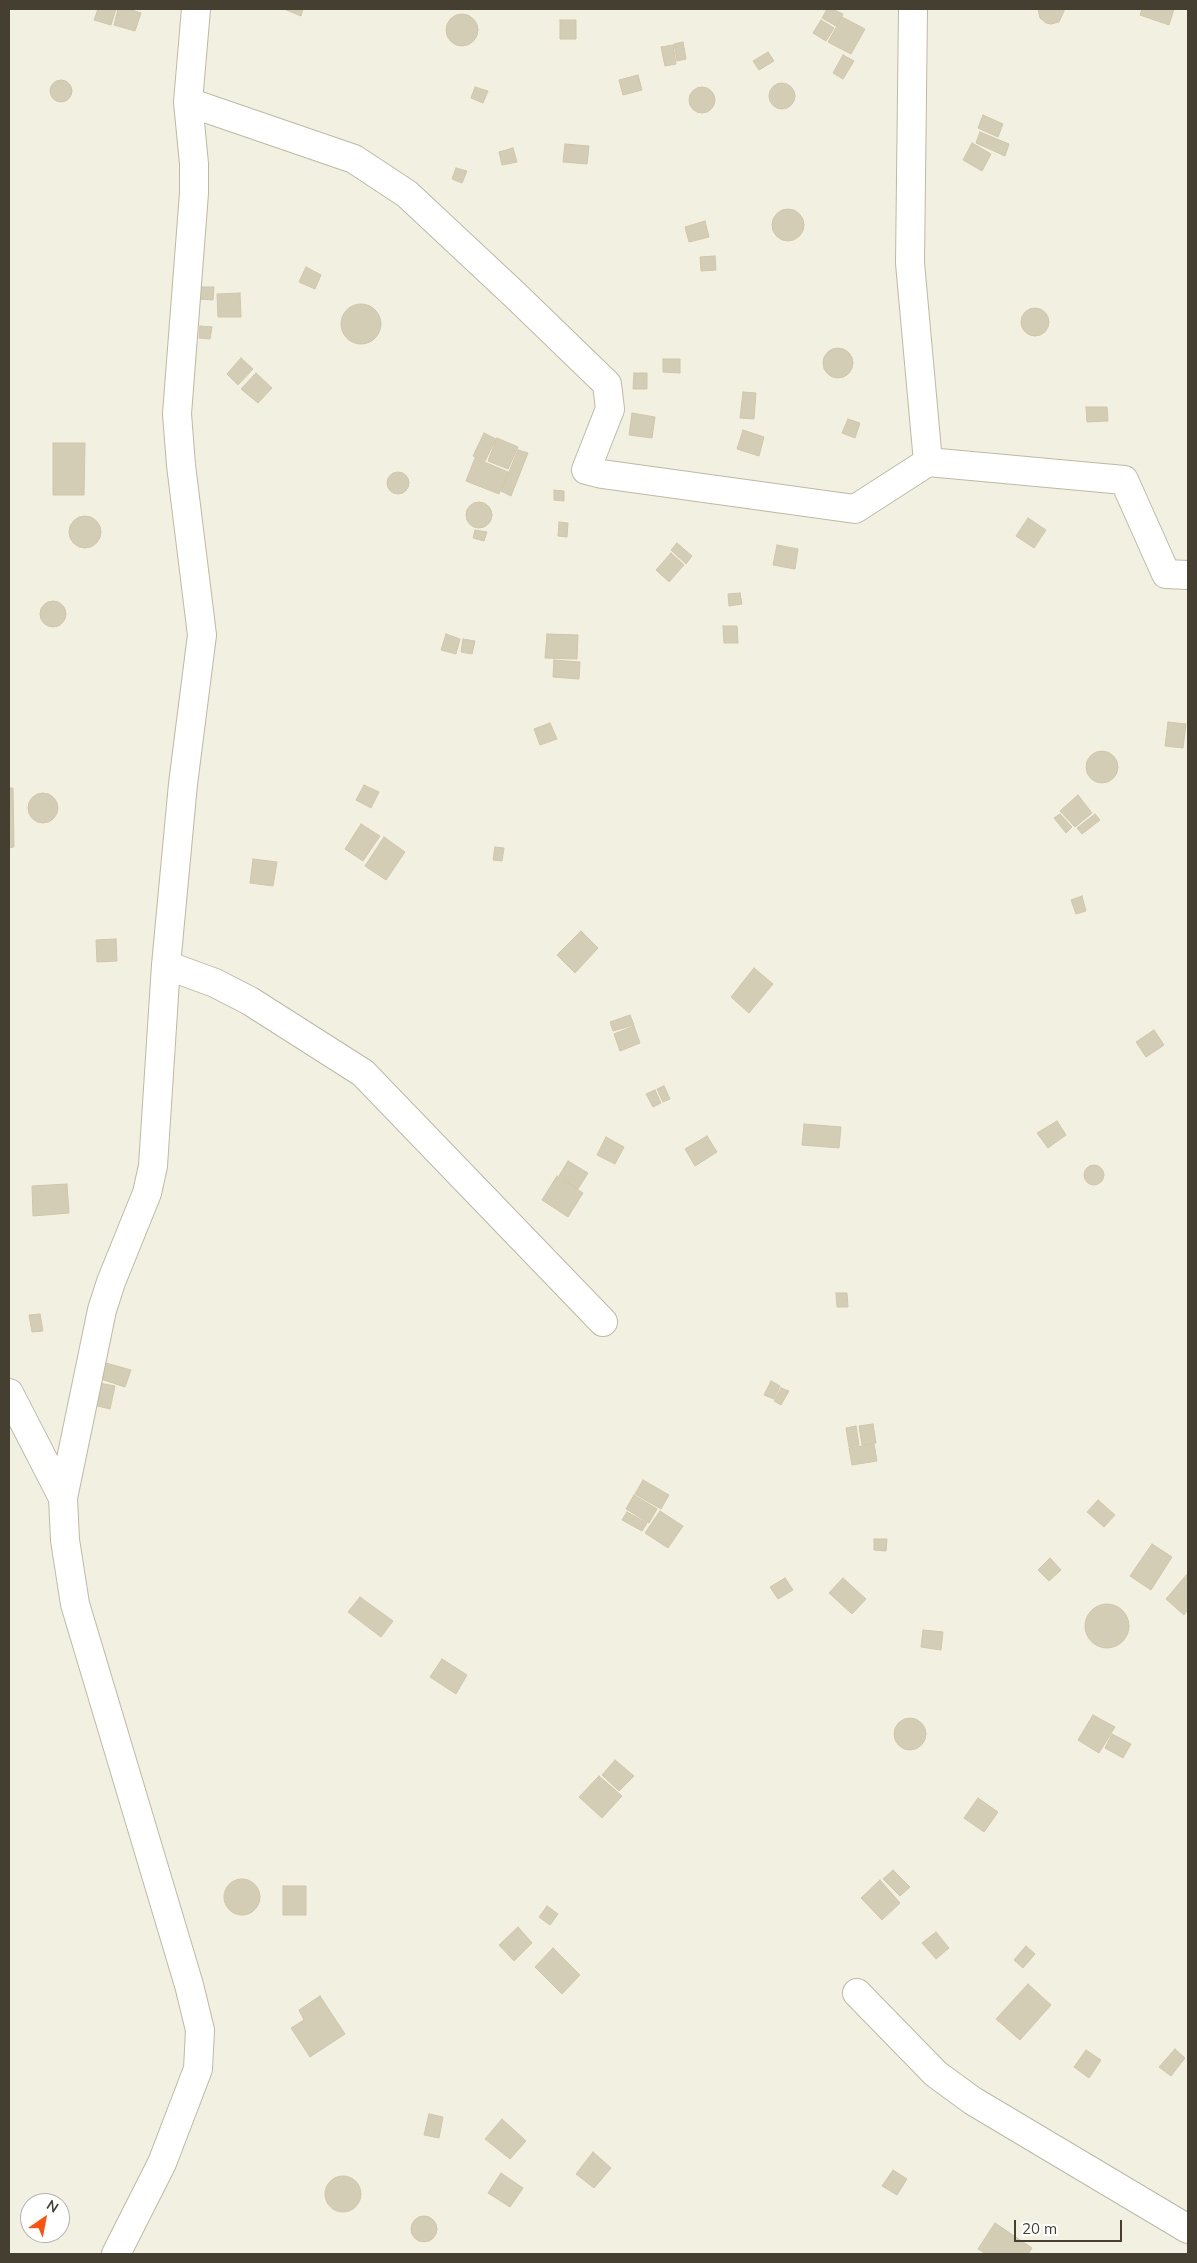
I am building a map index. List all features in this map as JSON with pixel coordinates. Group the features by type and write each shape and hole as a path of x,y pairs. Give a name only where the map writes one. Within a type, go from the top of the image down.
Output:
{"street":[{"path":"116,2254 162,2163 198,2069 200,2030 189,1985 75,1604 66,1540 63,1498 102,1310 111,1282 147,1192 153,1166 166,965 183,784 202,635 181,464 177,414 194,193 194,164 188,102 196,9"},
{"path":"913,9 910,263 928,462"},
{"path":"188,102 354,159 407,194 607,384 610,409 586,470 602,474 855,509 928,462 1124,480 1166,574 1188,575"},
{"path":"166,965 215,983 250,1000 364,1073 604,1322"},
{"path":"9,1393 63,1498"},
{"path":"857,1993 936,2074 973,2101 1188,2229"}],"building":[{"path":"98,9 116,9 111,25 94,20"},
{"path":"118,9 129,9 141,13 135,31 114,25"},
{"path":"284,9 303,9 301,16"},
{"path":"827,9 843,14 836,26 822,18"},
{"path":"1038,9 1064,9 1064,11 1059,22 1051,24 1046,23 1040,18"},
{"path":"1142,9 1174,9 1169,25 1140,15"},
{"path":"462,14 474,18 478,30 474,42 462,46 450,42 446,30 450,18"},
{"path":"842,17 865,29 851,54 828,42"},
{"path":"560,20 576,20 576,39 560,39"},
{"path":"821,20 834,28 826,41 813,33"},
{"path":"683,42 686,59 677,61 674,44"},
{"path":"673,45 676,64 665,66 661,47"},
{"path":"768,52 774,61 759,70 753,61"},
{"path":"843,55 854,61 843,79 833,73"},
{"path":"638,75 642,90 623,95 619,80"},
{"path":"61,80 69,83 72,91 69,99 61,102 53,99 50,91 53,83"},
{"path":"782,83 791,87 795,96 791,105 782,109 773,105 769,96 773,87"},
{"path":"475,87 488,91 483,103 471,98"},
{"path":"702,87 712,90 715,100 712,110 702,113 692,110 689,100 692,90"},
{"path":"983,115 1003,124 998,137 978,128"},
{"path":"980,132 1009,144 1005,156 976,143"},
{"path":"972,143 991,154 982,171 963,160"},
{"path":"565,144 589,146 587,164 563,162"},
{"path":"513,148 517,162 502,165 499,152"},
{"path":"456,168 467,171 462,183 452,179"},
{"path":"788,209 794,210 799,214 803,219 803,231 799,236 794,240 788,241 782,240 777,236 773,231 772,225 773,219 777,214 782,210"},
{"path":"705,221 709,237 689,242 685,227"},
{"path":"715,256 716,270 701,271 700,257"},
{"path":"306,267 321,275 315,289 299,282"},
{"path":"199,287 214,287 213,300 198,299"},
{"path":"240,293 241,317 218,317 217,294"},
{"path":"361,304 375,310 381,324 375,338 361,344 347,338 341,324 347,310"},
{"path":"1035,308 1045,312 1049,322 1045,332 1035,336 1025,332 1021,322 1025,312"},
{"path":"200,326 212,327 210,339 199,338"},
{"path":"838,348 848,353 853,363 848,373 838,378 828,373 823,363 828,353"},
{"path":"241,358 253,369 238,385 227,374"},
{"path":"663,359 680,359 680,373 663,372"},
{"path":"256,373 272,388 258,403 241,389"},
{"path":"634,373 647,373 647,389 633,389"},
{"path":"743,392 756,393 754,419 740,418"},
{"path":"1086,407 1107,407 1108,421 1087,422"},
{"path":"632,413 655,417 652,438 629,435"},
{"path":"848,419 860,423 855,438 842,433"},
{"path":"743,430 764,437 759,456 737,449"},
{"path":"484,433 496,439 485,461 473,456"},
{"path":"497,438 518,447 508,469 488,461"},
{"path":"53,443 85,443 84,495 53,495"},
{"path":"518,450 528,453 511,496 501,491"},
{"path":"475,458 508,472 499,494 466,481"},
{"path":"398,472 406,475 409,483 406,491 398,494 390,491 387,483 390,475"},
{"path":"554,490 564,491 564,501 554,500"},
{"path":"479,502 489,505 492,515 489,525 479,528 469,525 466,515 469,505"},
{"path":"85,516 91,517 96,521 100,526 100,538 96,543 91,547 85,548 79,547 74,543 70,538 69,532 70,526 74,521 79,517"},
{"path":"1028,518 1046,530 1034,548 1016,536"},
{"path":"559,522 568,523 567,537 558,536"},
{"path":"475,530 487,532 484,541 473,538"},
{"path":"677,543 692,556 686,564 671,550"},
{"path":"777,545 798,549 795,569 773,565"},
{"path":"671,553 684,565 669,582 656,570"},
{"path":"740,593 742,604 729,606 728,594"},
{"path":"53,601 62,605 66,614 62,623 53,627 44,623 40,614 44,605"},
{"path":"723,626 737,626 738,643 724,643"},
{"path":"446,634 460,639 456,654 441,650"},
{"path":"547,634 578,635 577,659 545,658"},
{"path":"463,639 475,641 472,654 461,652"},
{"path":"554,660 580,662 579,679 553,677"},
{"path":"1168,722 1186,724 1183,748 1165,746"},
{"path":"550,723 557,739 540,745 534,729"},
{"path":"1102,751 1108,752 1113,756 1117,761 1117,773 1113,778 1108,782 1102,783 1096,782 1091,778 1087,773 1086,767 1087,761 1091,756 1096,752"},
{"path":"364,785 379,792 371,808 356,800"},
{"path":"9,788 13,788 14,847 9,848"},
{"path":"43,793 54,797 58,808 54,819 43,823 32,819 28,808 32,797"},
{"path":"1078,795 1092,813 1075,827 1060,811"},
{"path":"1060,814 1072,827 1066,833 1054,818"},
{"path":"1095,814 1100,820 1082,834 1077,828"},
{"path":"361,824 380,836 363,861 345,849"},
{"path":"384,837 405,852 386,880 365,866"},
{"path":"495,847 504,848 502,861 493,860"},
{"path":"253,859 277,862 273,886 250,883"},
{"path":"1082,896 1086,911 1076,914 1071,900"},
{"path":"581,931 598,948 575,973 557,955"},
{"path":"116,939 117,961 97,962 96,940"},
{"path":"754,968 773,984 749,1013 731,997"},
{"path":"630,1015 634,1025 613,1031 610,1022"},
{"path":"634,1026 640,1043 620,1051 614,1034"},
{"path":"1154,1030 1164,1045 1146,1057 1136,1042"},
{"path":"664,1086 670,1099 663,1102 657,1089"},
{"path":"655,1090 661,1103 653,1107 646,1094"},
{"path":"1057,1121 1066,1135 1048,1148 1037,1133"},
{"path":"804,1124 841,1127 839,1148 802,1145"},
{"path":"707,1136 717,1152 695,1166 685,1149"},
{"path":"606,1137 624,1147 615,1164 597,1155"},
{"path":"568,1161 588,1173 578,1189 559,1176"},
{"path":"1094,1165 1101,1168 1104,1175 1101,1182 1094,1185 1087,1182 1084,1175 1087,1168"},
{"path":"557,1176 583,1193 568,1217 542,1200"},
{"path":"67,1184 69,1213 33,1216 32,1186"},
{"path":"836,1293 847,1293 848,1307 837,1307"},
{"path":"40,1314 43,1331 32,1332 29,1315"},
{"path":"106,1363 131,1370 125,1387 101,1379"},
{"path":"771,1381 780,1386 774,1399 764,1395"},
{"path":"99,1383 115,1386 110,1409 94,1405"},
{"path":"781,1388 789,1391 781,1405 774,1401"},
{"path":"873,1424 876,1443 862,1445 859,1426"},
{"path":"856,1426 859,1445 849,1447 846,1428"},
{"path":"874,1444 877,1461 852,1465 849,1448"},
{"path":"643,1480 669,1495 661,1509 635,1494"},
{"path":"634,1495 657,1509 649,1523 626,1509"},
{"path":"1098,1500 1115,1515 1104,1527 1087,1512"},
{"path":"660,1511 683,1526 668,1548 645,1533"},
{"path":"627,1512 647,1523 642,1531 622,1520"},
{"path":"874,1539 887,1539 886,1551 874,1550"},
{"path":"1152,1544 1172,1557 1151,1590 1130,1576"},
{"path":"1050,1558 1061,1570 1049,1581 1038,1570"},
{"path":"1188,1573 1188,1609 1184,1615 1166,1599"},
{"path":"785,1578 793,1590 778,1599 770,1587"},
{"path":"843,1578 866,1599 852,1614 829,1593"},
{"path":"360,1597 393,1621 381,1637 348,1612"},
{"path":"1107,1604 1119,1608 1125,1614 1129,1626 1125,1638 1119,1644 1107,1648 1095,1644 1089,1638 1085,1626 1089,1614 1095,1608"},
{"path":"923,1630 943,1632 941,1650 921,1647"},
{"path":"442,1659 467,1675 456,1694 430,1677"},
{"path":"1093,1715 1115,1727 1099,1753 1078,1740"},
{"path":"910,1718 916,1719 921,1723 925,1728 925,1740 921,1745 916,1749 910,1750 904,1749 899,1745 895,1740 894,1734 895,1728 899,1723 904,1719"},
{"path":"1112,1734 1131,1744 1123,1758 1105,1748"},
{"path":"615,1760 634,1776 619,1791 602,1775"},
{"path":"599,1776 622,1796 602,1818 579,1797"},
{"path":"978,1798 998,1812 984,1832 964,1818"},
{"path":"893,1870 910,1887 900,1896 883,1879"},
{"path":"242,1879 254,1885 260,1897 254,1909 242,1915 230,1909 224,1897 230,1885"},
{"path":"880,1880 900,1903 882,1920 861,1898"},
{"path":"283,1886 306,1886 306,1915 283,1915"},
{"path":"547,1906 558,1914 550,1925 539,1917"},
{"path":"518,1927 532,1943 514,1961 499,1945"},
{"path":"936,1932 949,1948 936,1959 922,1943"},
{"path":"1026,1946 1035,1954 1023,1968 1014,1960"},
{"path":"553,1948 580,1975 562,1994 535,1967"},
{"path":"1028,1984 1051,2005 1020,2040 996,2019"},
{"path":"320,1996 345,2034 310,2057 291,2028 304,2020 299,2010"},
{"path":"1175,2049 1185,2058 1171,2076 1159,2067"},
{"path":"1086,2050 1101,2060 1089,2078 1074,2067"},
{"path":"429,2114 443,2117 439,2138 424,2135"},
{"path":"502,2119 526,2141 510,2159 485,2139"},
{"path":"593,2152 611,2168 594,2188 576,2174"},
{"path":"893,2170 907,2179 897,2195 882,2186"},
{"path":"501,2173 523,2188 510,2207 488,2193"},
{"path":"343,2176 355,2182 361,2194 355,2206 343,2212 331,2206 325,2194 331,2182"},
{"path":"424,2216 433,2220 437,2229 433,2238 424,2242 415,2238 411,2229 415,2220"},
{"path":"995,2223 1032,2248 1028,2254 986,2254 978,2249"}]}
